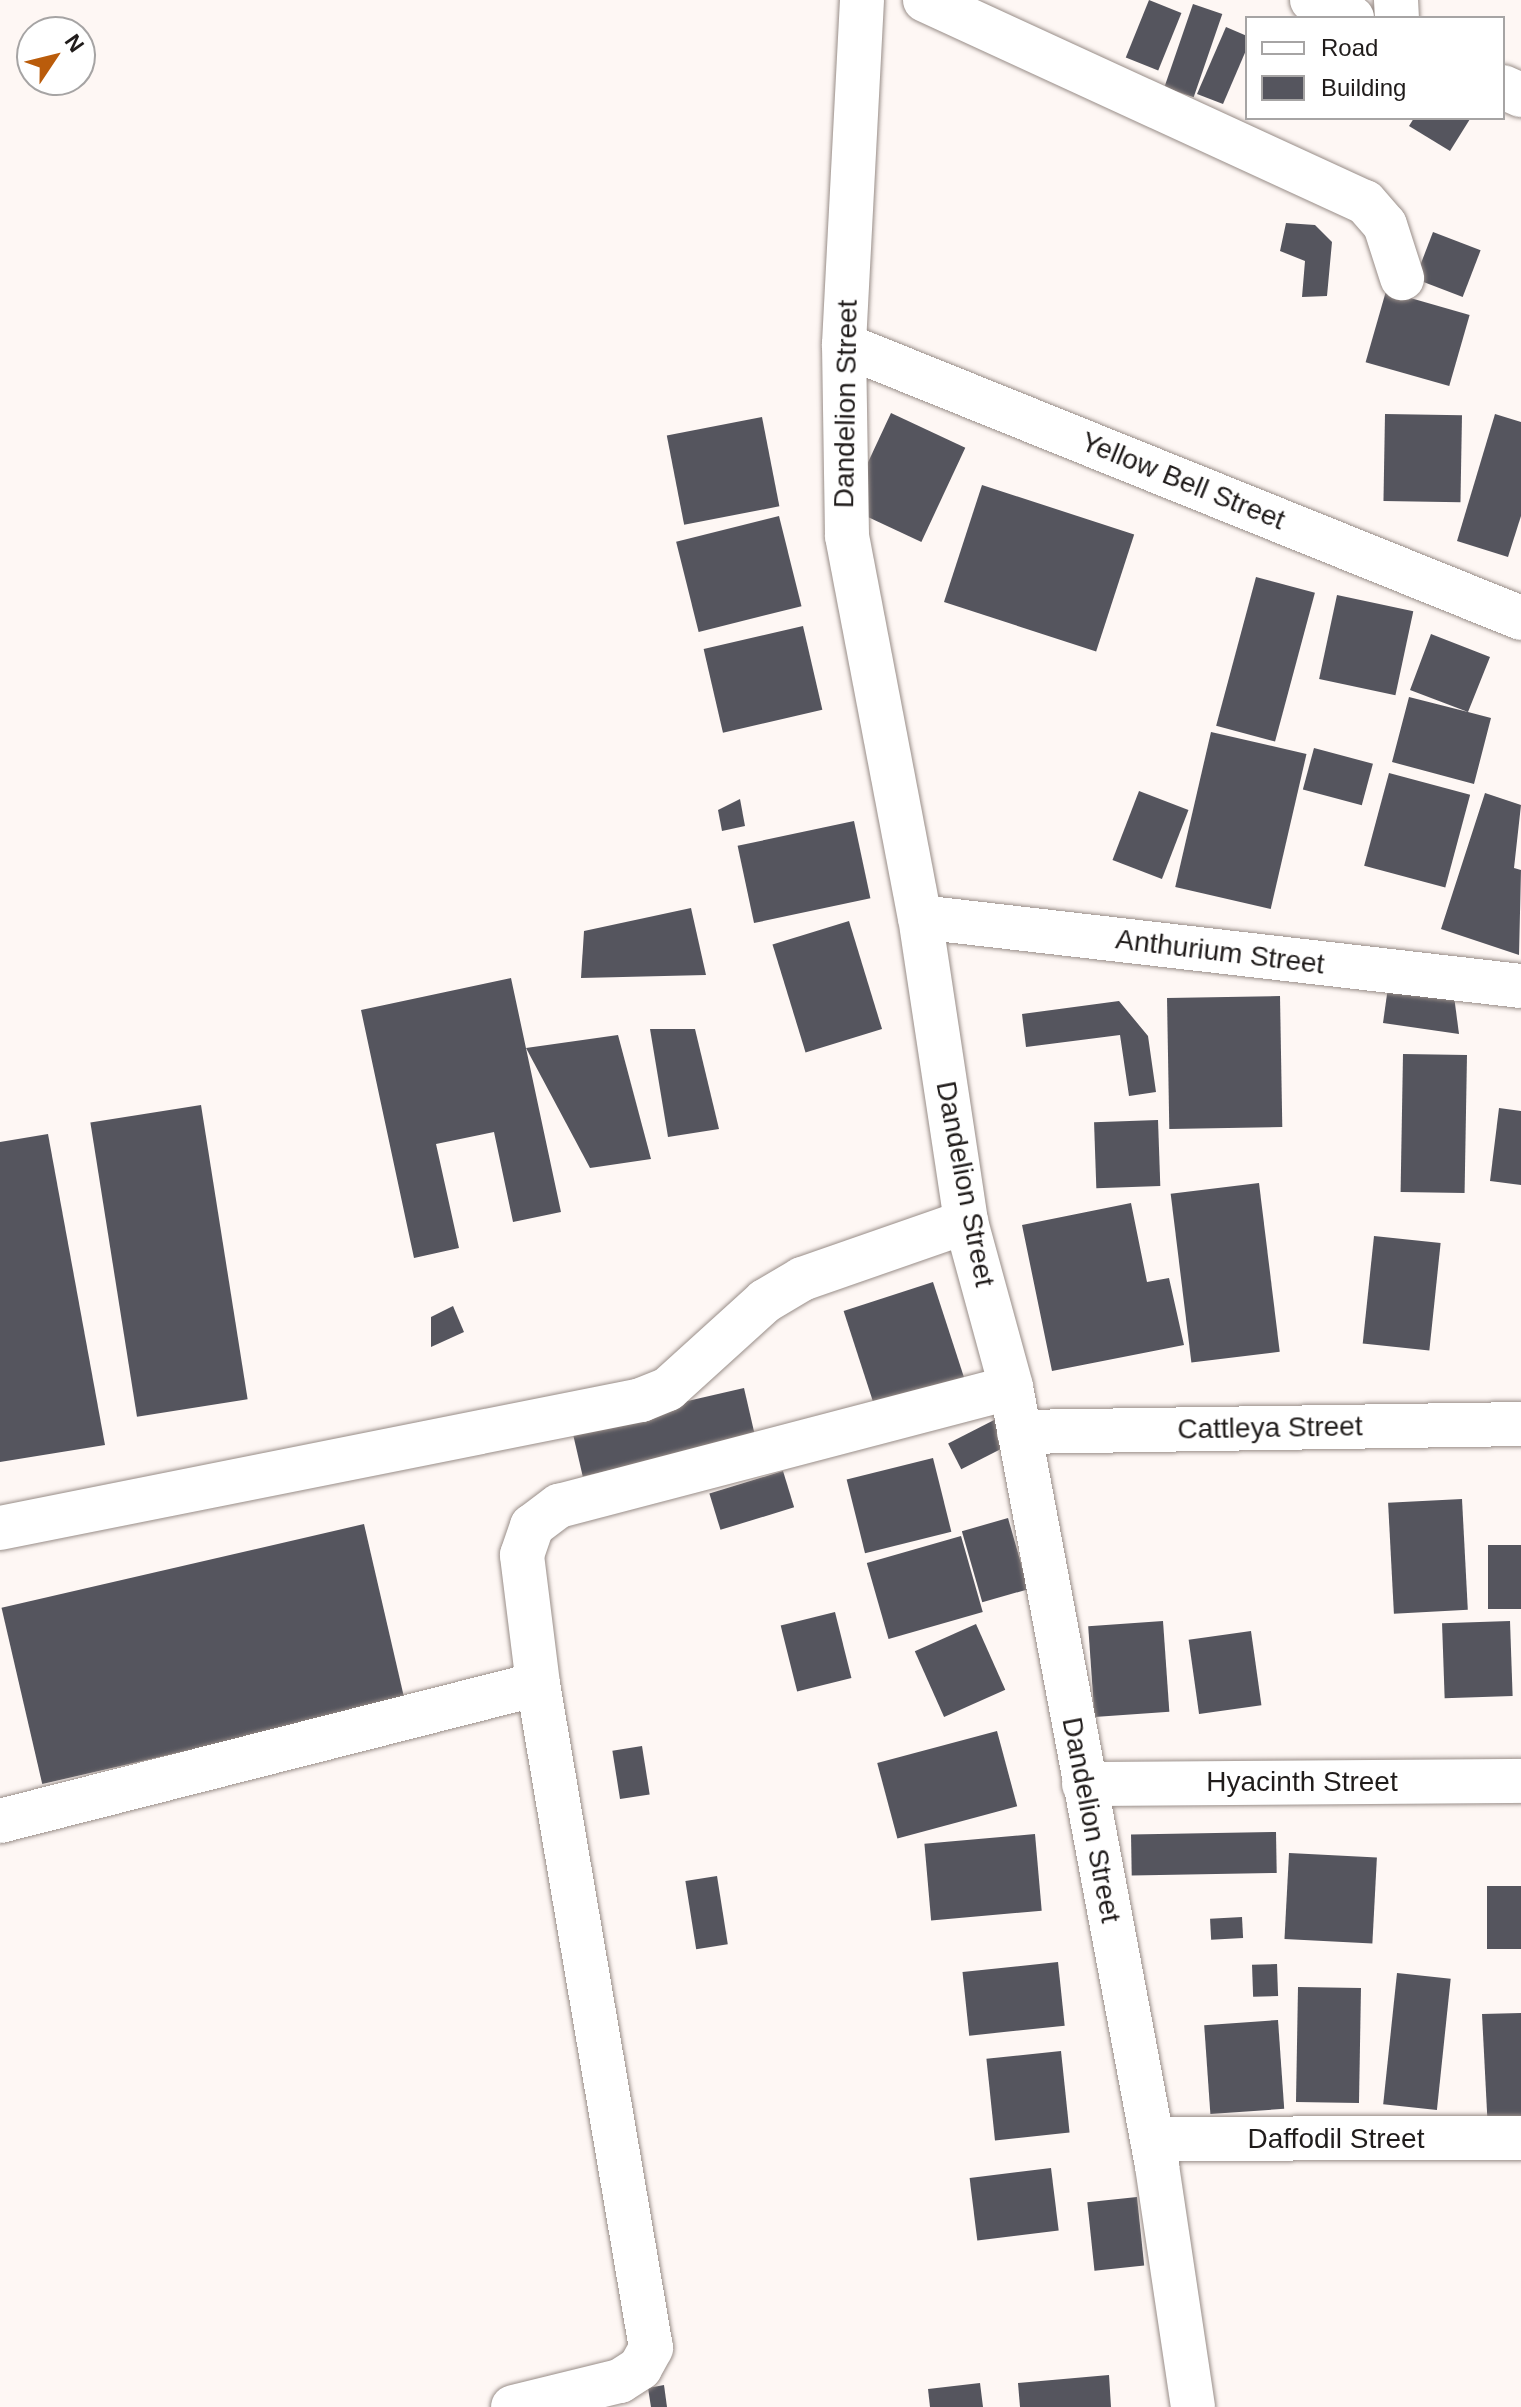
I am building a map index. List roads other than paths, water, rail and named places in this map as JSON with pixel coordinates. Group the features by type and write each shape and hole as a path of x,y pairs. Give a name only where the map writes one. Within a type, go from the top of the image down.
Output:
{"street":[{"name":"Dandelion Street","path":"862,0 844,345 847,536 920,917 966,1222 1011,1387 1152,2139 1193,2407"},
{"path":"925,0 1365,202 1385,225 1402,278"},
{"path":"1312,0 1348,16"},
{"name":"Yellow Bell Street","path":"844,345 1521,618"},
{"name":"Anthurium Street","path":"920,917 1521,986"},
{"path":"0,1528 641,1400 668,1389 765,1301 802,1279 966,1222"},
{"path":"513,2407 620,2381 640,2368 651,2348 538,1684 522,1555 532,1526 559,1506 1011,1387"},
{"name":"Cattleya Street","path":"1019,1432 1521,1424"},
{"path":"0,1821 538,1684"},
{"name":"Hyacinth Street","path":"1084,1784 1521,1781"},
{"name":"Daffodil Street","path":"1152,2139 1521,2138"}]}
